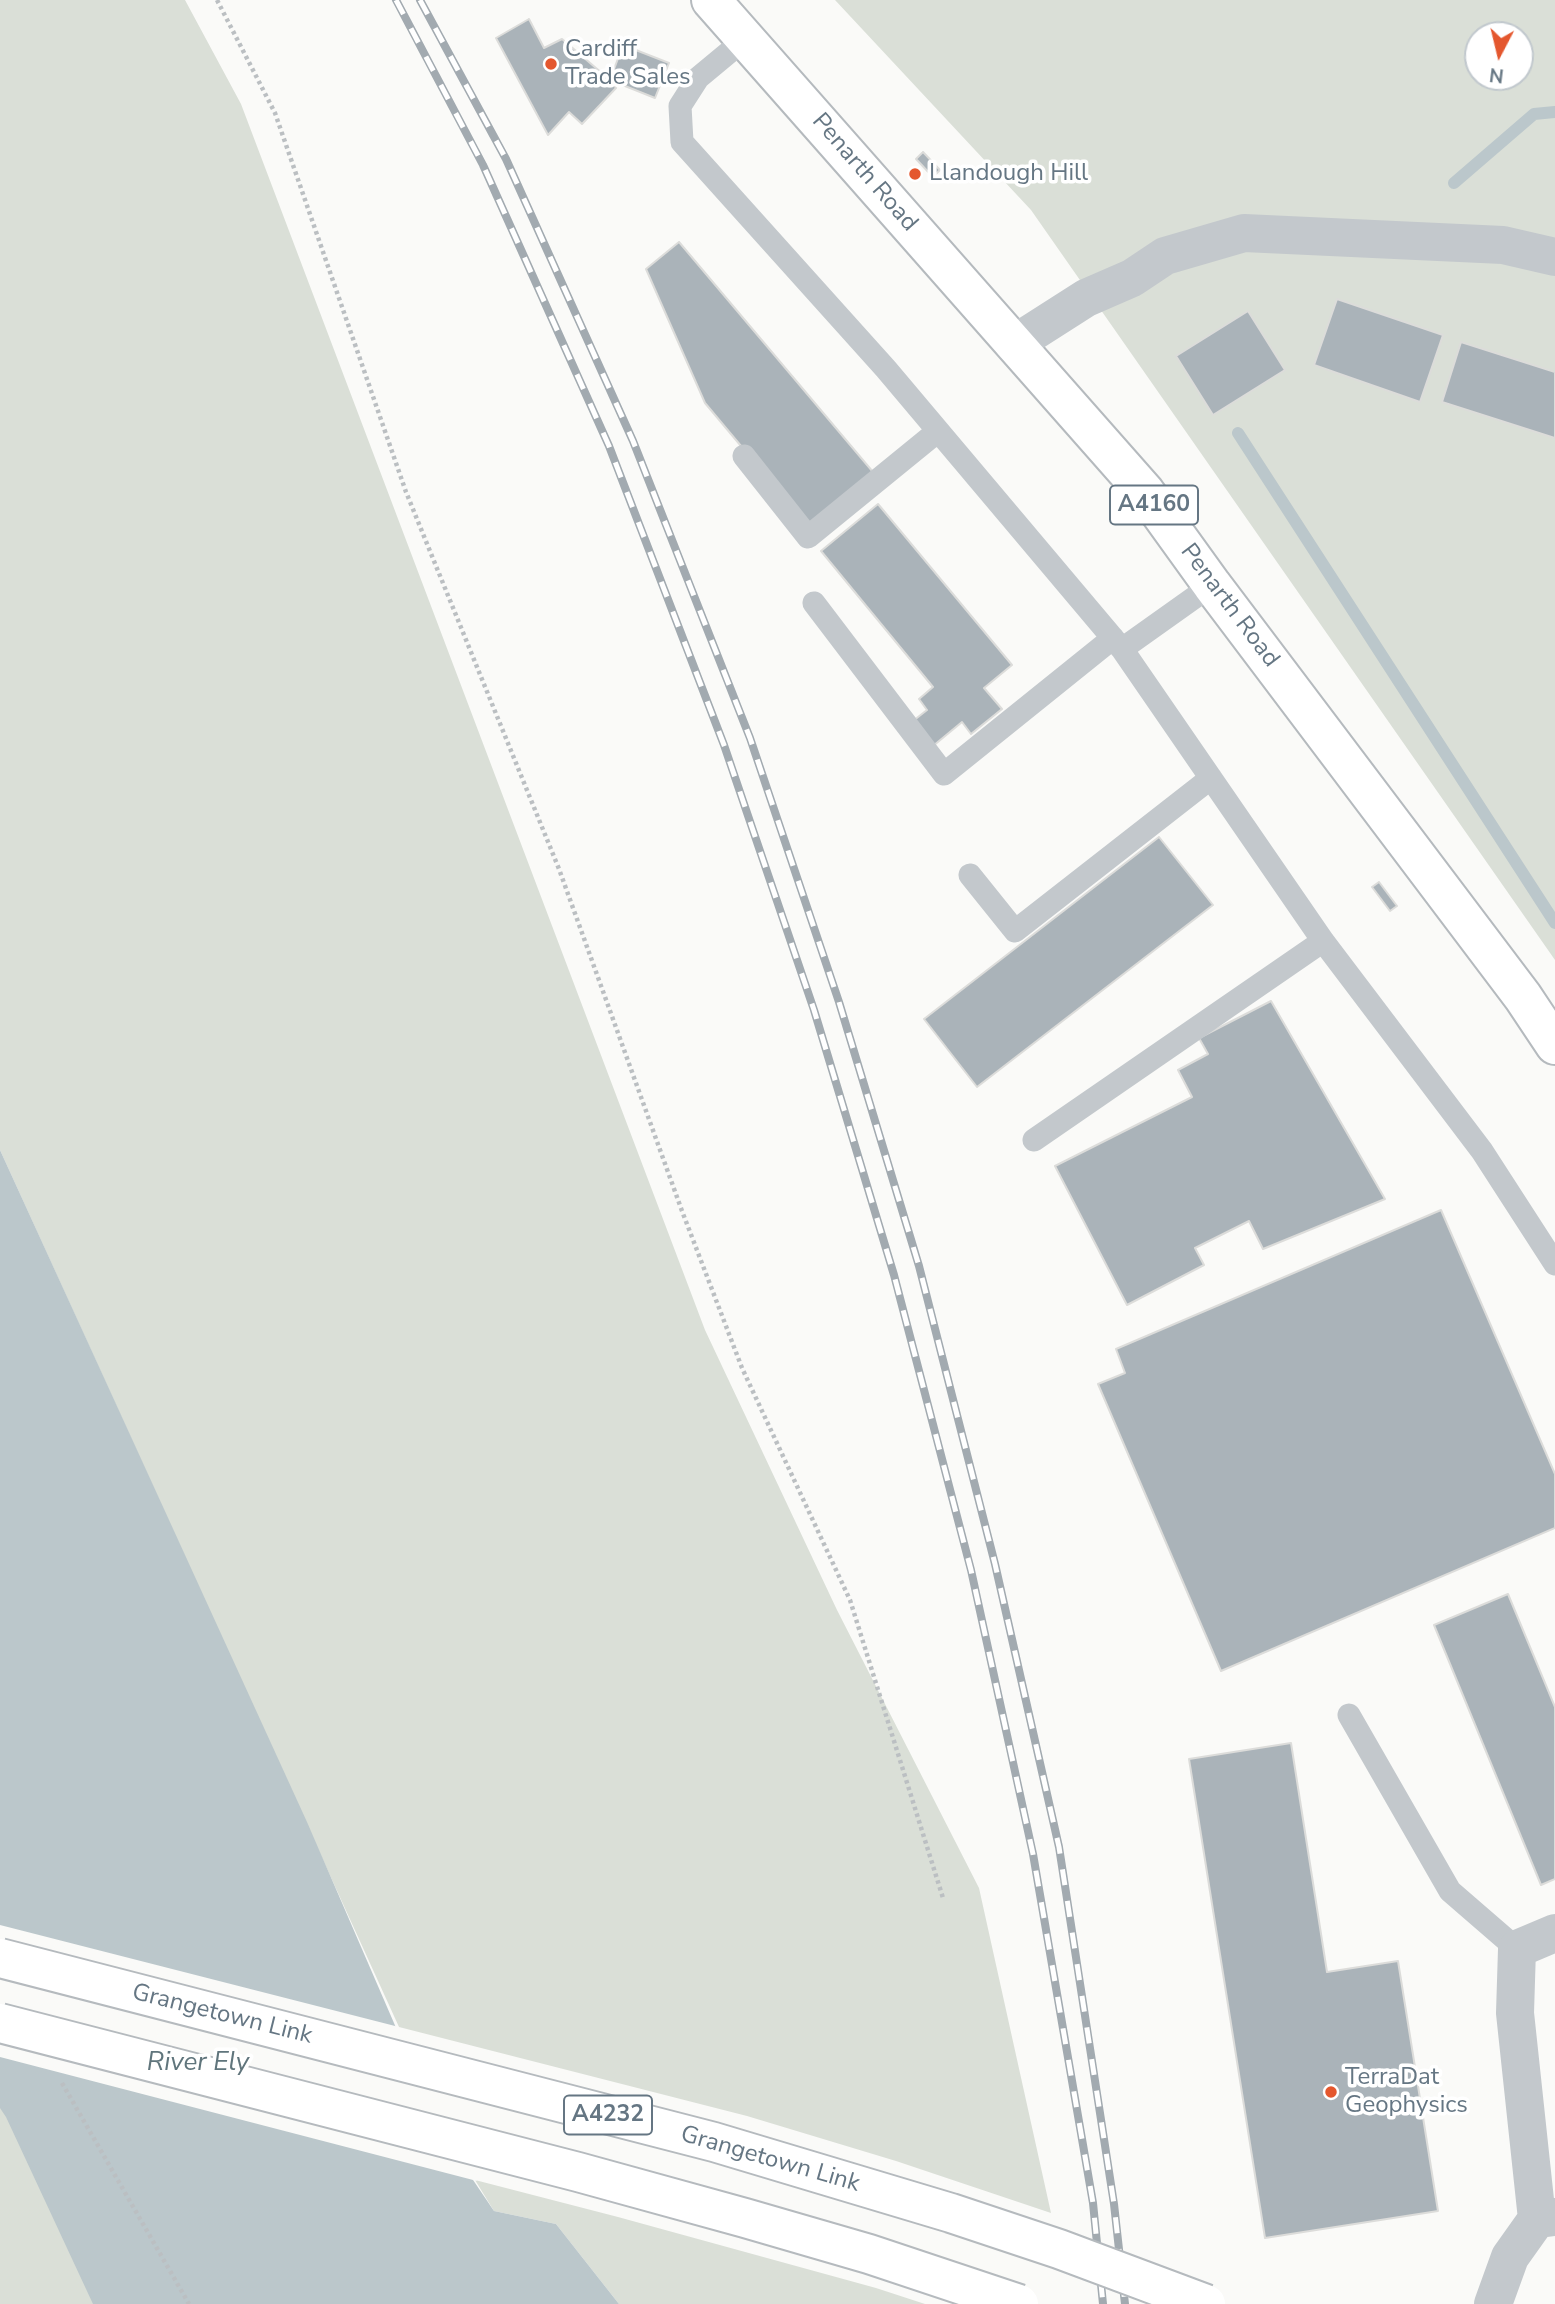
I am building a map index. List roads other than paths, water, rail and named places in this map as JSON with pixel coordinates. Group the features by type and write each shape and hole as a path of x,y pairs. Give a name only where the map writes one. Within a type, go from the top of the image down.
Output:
{"main road":[{"name":"Penarth Road","path":"711,0 1145,492 1523,997 1555,1045"},
{"name":"Grangetown Link","path":"0,1958 715,2142 951,2213 1059,2249 1206,2304"},
{"name":"A4232","path":"0,2023 578,2172 745,2218 869,2254 1019,2304"}],"street":[{"path":"1014,344 1086,298 1132,278 1165,256 1244,233 1503,245 1555,257"},
{"path":"1493,2304 1510,2257 1546,2218 1515,2013 1517,1949 1555,1933"}],"lane":[{"path":"745,38 698,78 680,106 682,142 877,359 1118,644 1323,942 1482,1151 1555,1264"},
{"path":"744,456 808,537 938,431"},
{"path":"814,603 944,774 1118,644 1212,585"},
{"path":"970,875 1014,931 1211,778"},
{"path":"1034,1140 1323,942"},
{"path":"1349,1715 1450,1891 1517,1949"}],"water":[{"name":"River Ely","path":"0,1150 307,1822 442,2134 494,2211 556,2224 619,2304 93,2304 0,2108"}],"waterway":[{"path":"1454,183 1534,114 1555,112"},
{"path":"1238,433 1555,923"}],"railway":[{"path":"396,0 483,165 609,446 724,745 814,1010 894,1275 971,1570 1033,1854 1093,2203 1103,2304"},
{"path":"420,0 506,159 633,441 750,738 839,1002 919,1266 995,1564 1059,1847 1114,2204 1125,2304"}],"place":[{"name":"Cardiff Trade Sales","path":"551,64"},
{"name":"Llandough Hill","path":"915,174"},
{"name":"TerraDat Geophysics","path":"1331,2092"}]}
